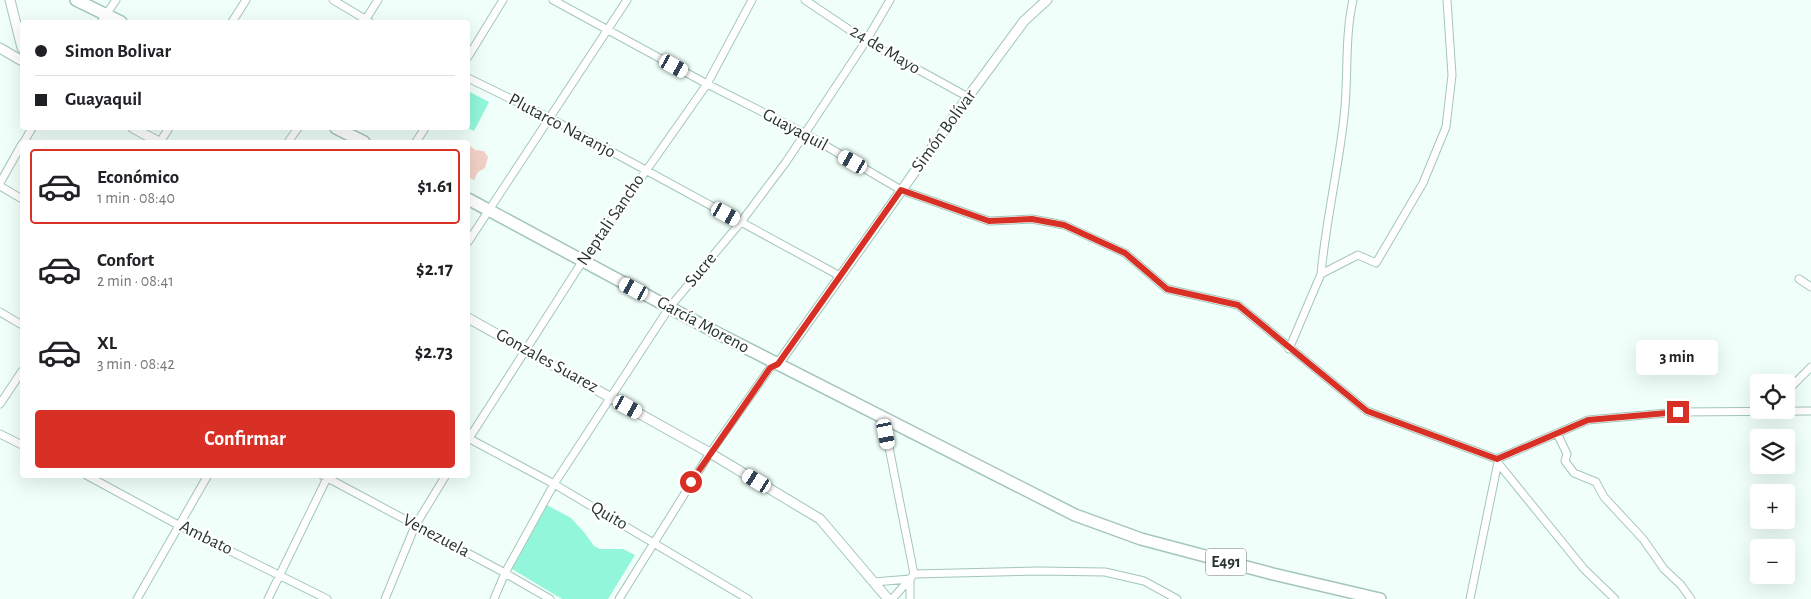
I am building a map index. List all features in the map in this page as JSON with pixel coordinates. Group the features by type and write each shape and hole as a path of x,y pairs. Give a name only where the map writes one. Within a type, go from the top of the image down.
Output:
{"highway":[{"path":"76,0 104,19"},
{"path":"340,130 360,140"},
{"name":"García Moreno","path":"470,200 669,308 1075,515 1141,539 1273,574 1380,599"}],"street":[{"path":"10,0 20,40"},
{"path":"104,19 116,0"},
{"path":"233,20 246,0"},
{"path":"333,0 363,20"},
{"path":"367,20 378,0"},
{"path":"470,54 503,0"},
{"name":"Guayaquil","path":"553,0 707,84 804,134 901,190 989,221 1032,219 1064,225 1125,253 1167,289 1238,305 1289,349 1367,411 1498,461"},
{"path":"470,239 627,0"},
{"name":"Neptali Sancho","path":"470,436 524,349 582,262 707,84 752,0"},
{"name":"24 de Mayo","path":"805,0 866,42 968,98"},
{"name":"Sucre","path":"494,599 505,573 554,484 669,308 742,222 786,162 866,42 890,0"},
{"name":"Simón Bolívar","path":"778,364 1024,21 1047,0"},
{"path":"1289,349 1321,274 1324,234 1338,167 1345,108 1349,31 1353,0"},
{"path":"1321,274 1358,255 1376,263 1423,183 1446,127 1452,75 1447,0"},
{"path":"0,48 20,61"},
{"name":"Plutarco Naranjo","path":"470,79 550,118 840,276"},
{"path":"137,130 155,140"},
{"path":"20,148 0,184 20,198"},
{"path":"1799,279 1811,287"},
{"path":"0,312 20,324"},
{"name":"Gonzales Suarez","path":"470,319 710,453 820,519 888,599"},
{"path":"619,599 710,453 770,368 778,364"},
{"path":"1795,383 1811,367"},
{"path":"0,404 20,373"},
{"path":"1498,461 1588,420 1678,412 1750,411"},
{"path":"1795,411 1811,411"},
{"path":"883,416 912,576 910,599"},
{"path":"1557,433 1567,454 1565,461 1574,473 1596,482 1604,497 1643,539 1664,569 1691,599"},
{"path":"0,434 20,444"},
{"name":"Quito","path":"470,440 554,484 654,541 748,599"},
{"path":"1470,599 1498,461"},
{"path":"1498,461 1584,569 1615,599"},
{"name":"Ambato","path":"92,478 180,526 327,599"},
{"path":"137,599 206,478"},
{"path":"268,599 324,478"},
{"name":"Venezuela","path":"329,478 550,599"},
{"path":"385,599 416,526 444,478"},
{"path":"874,582 912,576 1039,571 1106,572 1144,581 1177,599"},
{"path":"892,599 912,576"}],"green space":[{"path":"470,92 489,102 474,131 470,129"},
{"path":"547,505 571,518 594,546 600,549 623,549 635,555 608,599 562,599 512,569"}],"building":[{"path":"470,146 475,150 484,151 488,157 485,168 478,172 474,180 470,178"}],"route":[{"path":"691,482 770,368 778,364 901,190 989,221 1032,219 1064,225 1125,253 1167,289 1238,305 1289,349 1367,411 1497,459 1588,420 1678,412"}]}
